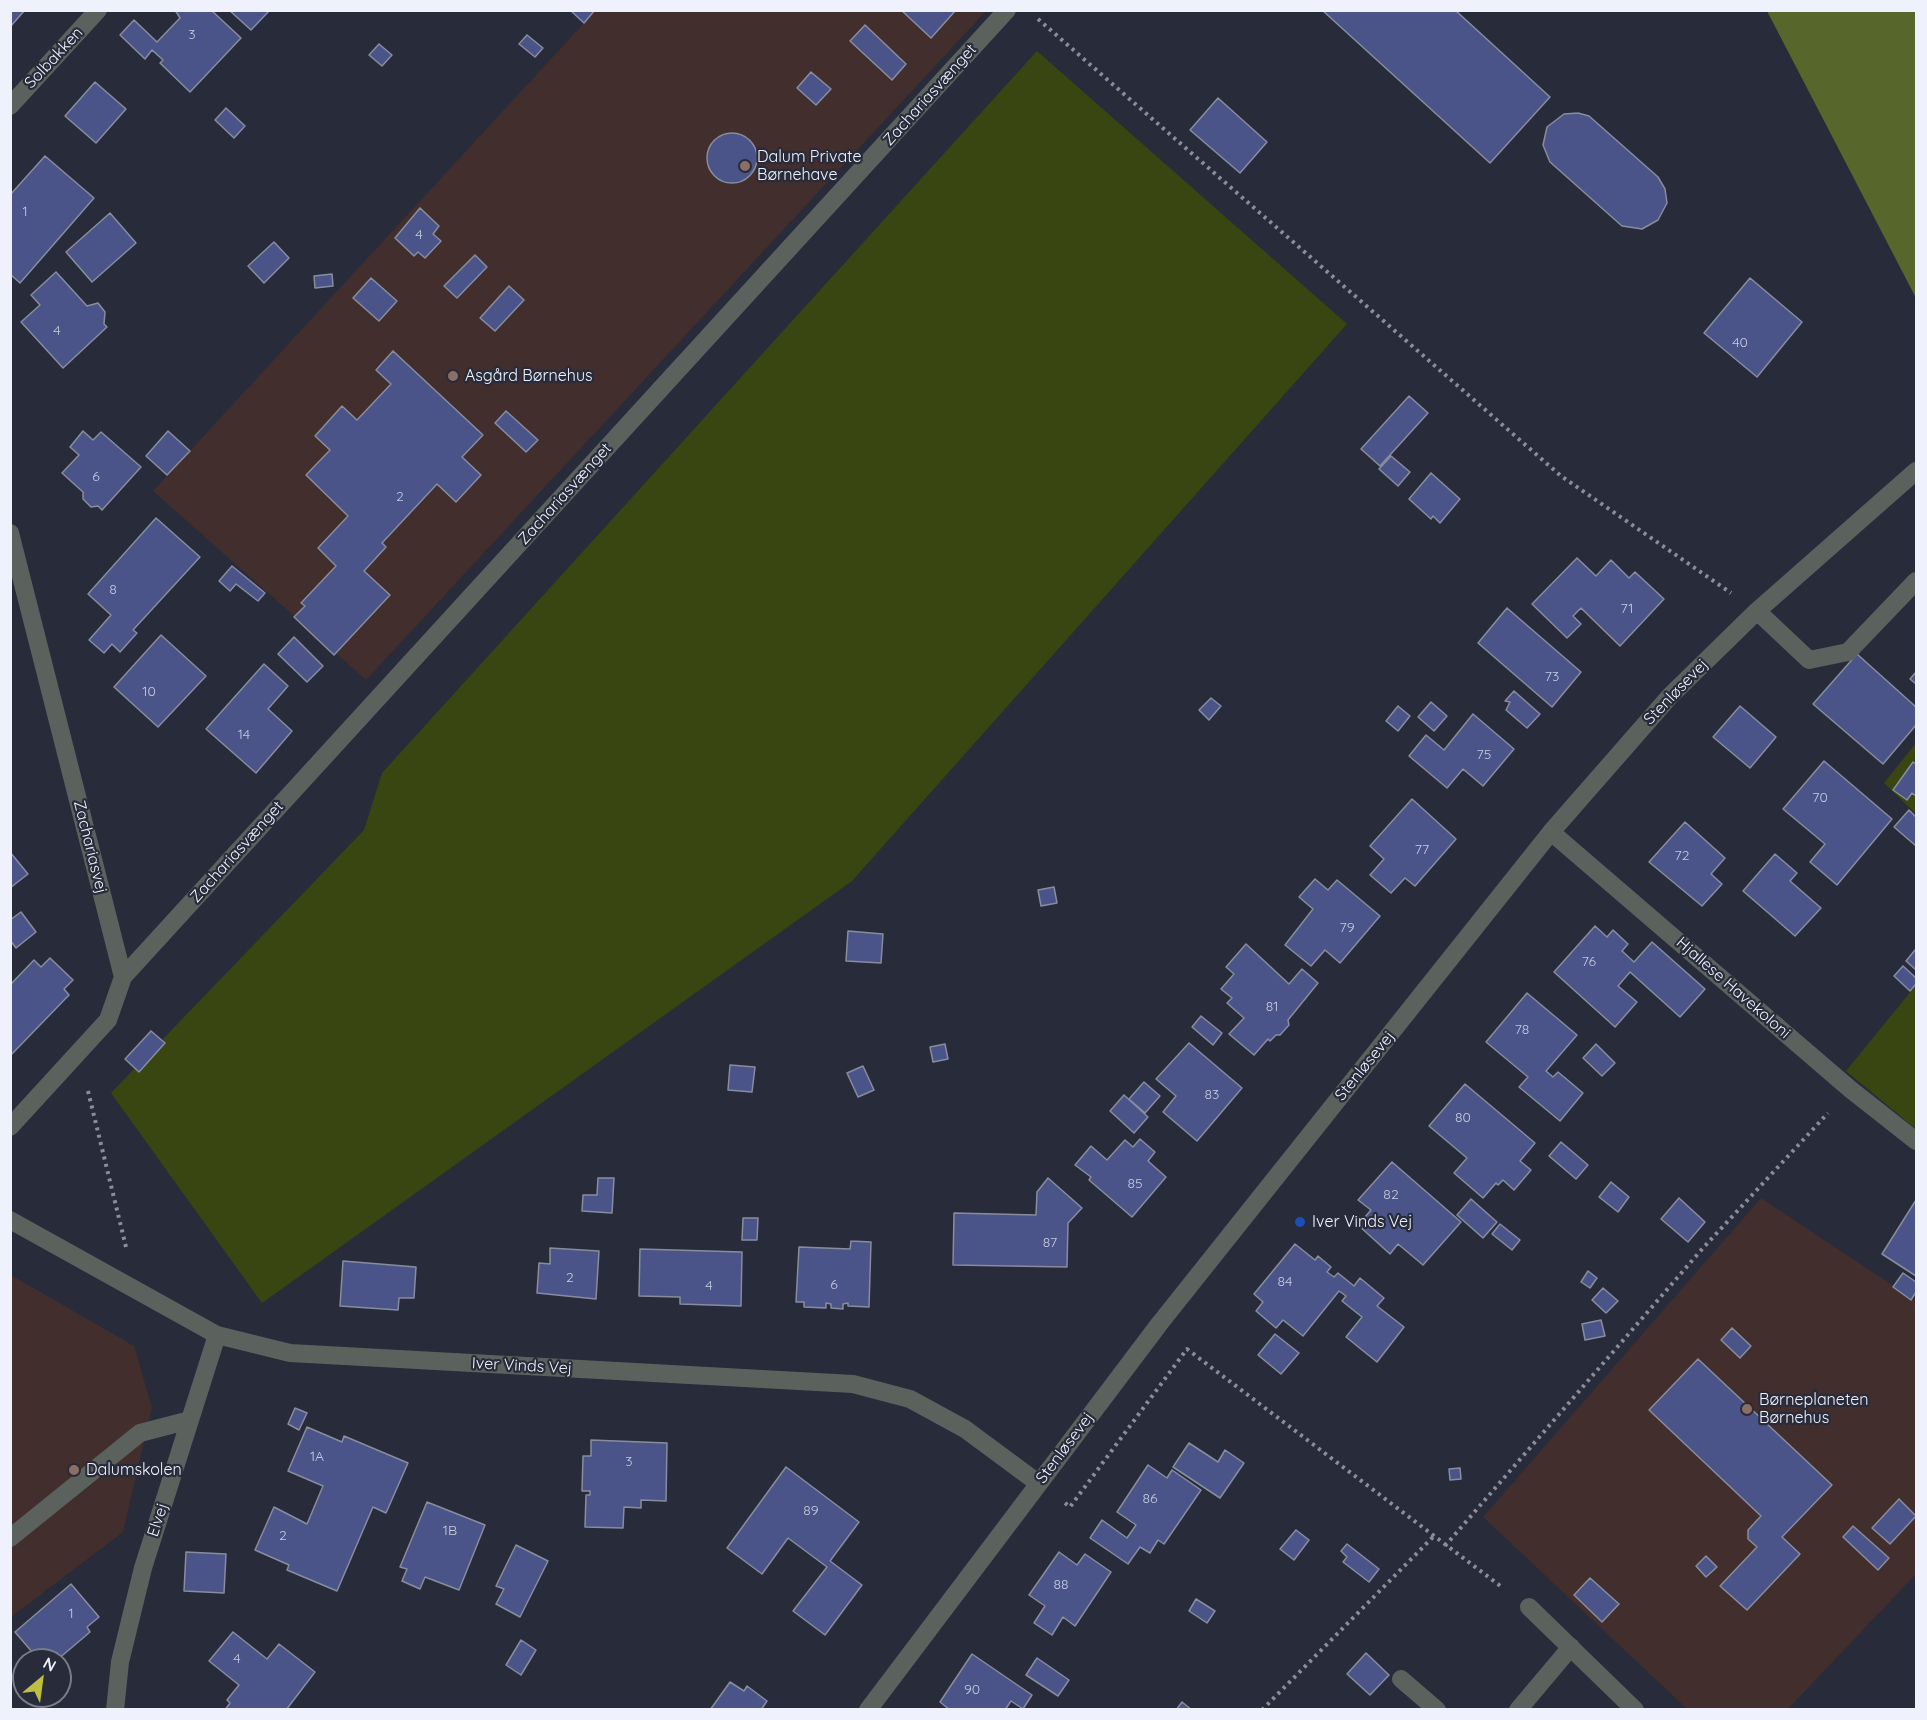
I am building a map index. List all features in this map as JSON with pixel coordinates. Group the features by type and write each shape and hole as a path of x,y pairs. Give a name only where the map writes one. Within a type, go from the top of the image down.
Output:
{"street":[{"name":"Solbakken","path":"10,106 98,10"},
{"name":"Zachariasvænget","path":"123,977 1007,10"},
{"name":"Stenløsevej","path":"868,1710 1160,1323 1551,832 1670,696 1757,611 1917,471"},
{"name":"Zachariasvej","path":"10,533 123,977"},
{"path":"1757,611 1809,660 1848,652 1917,581"},
{"name":"Hjallese Havekoloni","path":"1551,832 1850,1089 1917,1141"},
{"path":"10,1127 108,1020 123,977"},
{"name":"Iver Vinds Vej","path":"10,1220 217,1335 290,1353 853,1384 910,1399 965,1429 1038,1483"},
{"name":"Elvej","path":"115,1710 120,1662 143,1568 217,1335"},
{"path":"10,1538 140,1433 190,1419"},
{"path":"1529,1607 1635,1710"},
{"path":"1518,1710 1571,1647"},
{"path":"1401,1679 1437,1710"}],"path":[{"path":"1036,18 1561,476 1757,611"},
{"path":"79,1052 137,1291"},
{"path":"1445,1546 1703,1248 1850,1089"},
{"path":"1038,1483 1070,1507 1187,1349 1433,1537 1529,1607"},
{"path":"1262,1710 1433,1537"}],"shaded area":[{"name":"Asgård Børnehus","path":"595,11 986,11 366,680 153,491"},
{"name":"Børneplaneten Børnehus","path":"1761,1198 1916,1301 1916,1574 1788,1709 1687,1709 1483,1517"},
{"name":"Dalumskolen","path":"11,1275 134,1346 152,1407 123,1532 11,1617"}],"green space":[{"path":"1767,11 1916,11 1916,298"},
{"path":"1037,51 1347,324 852,881 262,1303 111,1093 364,830 382,773"},
{"path":"1916,743 1916,814 1884,783"},
{"path":"1916,985 1916,1129 1846,1071"}],"building":[{"path":"10,10 25,10 10,27"},
{"path":"175,10 211,10 241,38 190,92 160,63 163,60 152,50 145,59 120,35 134,20 157,42 180,18"},
{"path":"229,10 270,10 251,30"},
{"path":"570,10 595,10 584,23"},
{"path":"901,10 956,10 931,38"},
{"path":"1322,10 1455,10 1550,97 1490,163"},
{"path":"865,25 906,64 892,80 850,41"},
{"path":"527,35 543,48 535,57 519,44"},
{"path":"379,44 392,55 382,66 369,55"},
{"path":"811,72 831,89 816,105 797,88"},
{"path":"95,82 126,109 96,143 65,116"},
{"path":"1218,98 1267,142 1240,173 1190,130"},
{"path":"226,108 245,126 234,138 215,120"},
{"path":"1578,113 1589,116 1658,177 1665,189 1667,203 1658,220 1642,229 1622,226 1550,162 1543,145 1547,127 1564,114"},
{"path":"727,133 737,133 750,140 757,153 757,163 750,176 737,183 727,183 718,179 711,172 707,163 707,153 711,144 718,137"},
{"path":"45,156 94,198 20,283 10,274 10,195"},
{"path":"420,208 439,226 433,234 441,241 425,258 418,252 414,256 395,238"},
{"path":"110,213 136,243 92,282 66,252"},
{"path":"274,242 289,258 264,283 248,266"},
{"path":"475,255 487,267 457,298 444,286"},
{"path":"56,272 87,306 98,303 105,312 104,324 107,327 63,368 21,322 40,305 31,295"},
{"path":"332,274 333,286 315,288 314,276"},
{"path":"371,278 397,301 379,321 353,298"},
{"path":"1750,278 1802,322 1757,377 1704,333"},
{"path":"509,286 524,300 495,331 480,318"},
{"path":"393,351 483,435 462,457 481,475 456,502 437,484 382,543 386,547 364,571 390,595 334,655 294,617 305,606 301,603 336,566 318,548 348,516 306,475 330,450 315,436 342,406 357,420 391,384 376,370"},
{"path":"1409,396 1428,413 1380,466 1361,449"},
{"path":"506,411 538,440 526,452 495,423"},
{"path":"83,431 93,440 101,432 141,467 102,510 98,506 91,507 83,499 83,492 62,473 79,455 70,447"},
{"path":"168,431 190,451 167,475 146,456"},
{"path":"1391,456 1410,472 1398,486 1379,469"},
{"path":"1431,473 1460,499 1440,523 1433,516 1431,519 1409,499"},
{"path":"156,518 200,557 133,630 137,633 120,652 112,644 104,653 89,640 111,615 88,594"},
{"path":"1577,558 1596,576 1611,560 1629,578 1635,572 1664,599 1620,646 1581,608 1573,616 1581,624 1567,638 1532,604"},
{"path":"232,566 265,593 258,601 236,584 230,591 219,581"},
{"path":"1507,608 1581,672 1552,707 1478,643"},
{"path":"161,635 206,676 158,727 114,687"},
{"path":"294,637 323,666 307,682 278,654"},
{"path":"1857,654 1916,707 1916,725 1883,764 1813,704"},
{"path":"264,664 288,686 268,709 292,731 256,773 206,729"},
{"path":"1916,672 1916,684 1910,679"},
{"path":"1514,691 1540,714 1527,728 1506,710 1510,702 1505,701"},
{"path":"1211,698 1221,706 1209,720 1199,710"},
{"path":"1431,702 1447,716 1434,731 1418,717"},
{"path":"1398,706 1410,716 1398,731 1386,721"},
{"path":"1740,706 1776,737 1750,768 1713,737"},
{"path":"1473,714 1514,749 1483,786 1463,769 1447,788 1409,756 1426,735 1444,750"},
{"path":"1824,761 1892,819 1837,885 1810,862 1825,844 1783,809"},
{"path":"1913,762 1916,764 1916,796 1912,793 1907,800 1893,790"},
{"path":"1412,799 1456,839 1415,886 1405,878 1391,893 1370,875 1384,859 1370,846"},
{"path":"1909,810 1916,817 1916,846 1894,827"},
{"path":"1685,822 1725,858 1711,874 1722,884 1702,906 1649,862"},
{"path":"10,852 28,874 10,888"},
{"path":"1775,854 1797,873 1790,881 1821,908 1795,936 1743,891"},
{"path":"1315,879 1328,890 1337,880 1380,916 1340,963 1325,950 1311,966 1285,945 1313,909 1299,897"},
{"path":"1054,887 1057,903 1041,906 1038,890"},
{"path":"21,912 36,932 16,948 10,940 10,920"},
{"path":"1595,926 1607,937 1613,930 1628,944 1622,951 1634,962 1652,942 1705,989 1680,1017 1630,972 1618,986 1637,1002 1615,1027 1554,972"},
{"path":"848,931 883,934 881,963 846,961"},
{"path":"1246,944 1289,984 1302,969 1318,983 1288,1020 1289,1025 1280,1035 1276,1035 1270,1041 1268,1039 1254,1055 1229,1034 1244,1018 1227,1003 1232,998 1221,989 1234,974 1226,967"},
{"path":"1916,951 1916,970 1906,961"},
{"path":"50,958 73,980 64,989 69,995 10,1056 10,985 34,960 41,967"},
{"path":"1903,966 1916,978 1916,984 1910,991 1894,976"},
{"path":"1527,993 1577,1035 1546,1071 1553,1077 1558,1072 1583,1093 1560,1121 1519,1087 1528,1077 1486,1042"},
{"path":"1201,1016 1222,1033 1213,1045 1192,1027"},
{"path":"151,1031 165,1043 139,1072 125,1059"},
{"path":"1189,1043 1242,1088 1197,1141 1163,1112 1176,1096 1156,1079"},
{"path":"945,1044 948,1059 933,1062 930,1047"},
{"path":"1596,1044 1615,1063 1602,1076 1583,1058"},
{"path":"730,1065 755,1067 752,1092 728,1090"},
{"path":"863,1066 874,1090 858,1097 847,1073"},
{"path":"1144,1082 1160,1096 1145,1113 1129,1099"},
{"path":"1465,1084 1535,1143 1520,1161 1531,1170 1514,1190 1503,1180 1498,1185 1496,1183 1483,1198 1454,1173 1467,1158 1429,1126"},
{"path":"1124,1095 1148,1117 1134,1133 1110,1111"},
{"path":"1140,1139 1155,1152 1148,1161 1166,1177 1132,1217 1089,1180 1091,1177 1075,1165 1091,1146 1107,1160 1125,1140 1133,1147"},
{"path":"1561,1142 1588,1165 1576,1179 1549,1156"},
{"path":"1392,1162 1461,1222 1423,1265 1398,1244 1390,1254 1358,1225 1371,1210 1358,1200"},
{"path":"598,1178 614,1178 612,1213 582,1211 583,1195 597,1195"},
{"path":"1048,1178 1082,1208 1068,1223 1067,1267 953,1265 954,1213 1036,1215 1037,1192"},
{"path":"1611,1182 1629,1197 1618,1212 1599,1197"},
{"path":"1679,1198 1705,1222 1688,1242 1661,1219"},
{"path":"1471,1199 1497,1222 1483,1238 1457,1215"},
{"path":"1916,1200 1916,1276 1882,1254"},
{"path":"743,1218 758,1218 757,1240 742,1240"},
{"path":"1500,1224 1520,1240 1512,1250 1492,1234"},
{"path":"851,1241 871,1242 869,1307 848,1306 848,1303 843,1304 843,1309 831,1308 831,1304 826,1303 826,1308 804,1307 804,1302 796,1302 799,1247 850,1249"},
{"path":"1295,1244 1315,1260 1318,1256 1331,1267 1327,1272 1334,1277 1338,1273 1354,1286 1360,1278 1384,1298 1377,1306 1404,1327 1377,1362 1346,1337 1362,1317 1342,1301 1346,1296 1339,1291 1303,1336 1283,1320 1276,1328 1256,1311 1263,1302 1254,1294"},
{"path":"550,1248 599,1251 596,1299 537,1293 539,1263 550,1264"},
{"path":"640,1249 742,1252 741,1306 680,1304 680,1297 639,1296"},
{"path":"343,1261 416,1267 414,1298 399,1298 398,1310 340,1306"},
{"path":"1588,1271 1597,1278 1590,1288 1581,1282"},
{"path":"1903,1273 1916,1282 1916,1292 1911,1300 1893,1287"},
{"path":"1603,1288 1618,1301 1606,1313 1592,1300"},
{"path":"1601,1320 1605,1336 1585,1340 1582,1324"},
{"path":"1732,1328 1751,1346 1740,1358 1721,1340"},
{"path":"1275,1334 1299,1353 1281,1374 1258,1355"},
{"path":"1698,1359 1832,1485 1782,1537 1800,1554 1747,1610 1720,1586 1757,1547 1748,1539 1748,1530 1761,1516 1649,1410"},
{"path":"295,1408 307,1413 299,1430 288,1424"},
{"path":"307,1427 342,1442 344,1436 408,1463 386,1513 373,1507 337,1591 287,1570 289,1565 255,1550 274,1507 307,1524 323,1486 288,1471"},
{"path":"591,1440 667,1443 666,1501 641,1500 641,1508 624,1507 623,1528 585,1527 586,1495 590,1495 590,1491 582,1491 583,1456 591,1456"},
{"path":"1189,1443 1218,1462 1225,1450 1244,1463 1220,1498 1173,1467"},
{"path":"1148,1465 1167,1478 1172,1470 1201,1490 1164,1544 1158,1540 1150,1553 1140,1547 1128,1564 1090,1538 1102,1520 1127,1538 1136,1525 1117,1512"},
{"path":"786,1467 859,1522 830,1561 862,1585 825,1635 793,1611 827,1567 788,1538 762,1574 727,1548"},
{"path":"1460,1468 1461,1479 1450,1480 1449,1469"},
{"path":"1899,1499 1916,1516 1890,1544 1872,1528"},
{"path":"427,1502 485,1525 459,1590 425,1577 420,1589 402,1581 407,1569 400,1567"},
{"path":"1853,1526 1889,1558 1878,1570 1843,1537"},
{"path":"1296,1530 1309,1540 1294,1560 1280,1549"},
{"path":"1347,1544 1379,1569 1369,1582 1343,1562 1347,1557 1341,1551"},
{"path":"516,1545 548,1561 520,1617 496,1604 504,1589 496,1586"},
{"path":"186,1552 226,1554 224,1593 184,1591"},
{"path":"1059,1552 1077,1565 1085,1554 1111,1572 1075,1626 1063,1617 1052,1635 1034,1623 1045,1606 1029,1595"},
{"path":"1706,1556 1717,1567 1706,1577 1696,1566"},
{"path":"1590,1578 1619,1604 1602,1622 1574,1595"},
{"path":"71,1584 99,1617 87,1627 90,1632 71,1648 29,1648 15,1632"},
{"path":"1196,1599 1215,1611 1207,1623 1189,1611"},
{"path":"233,1632 267,1659 279,1644 315,1672 286,1710 225,1710 230,1703 227,1700 239,1685 209,1661"},
{"path":"521,1640 536,1650 521,1675 506,1665"},
{"path":"1366,1653 1389,1675 1370,1695 1347,1674"},
{"path":"972,1654 1032,1695 1023,1709 1011,1701 1005,1710 950,1710 940,1702"},
{"path":"1037,1658 1069,1680 1058,1696 1026,1675"},
{"path":"730,1682 744,1691 747,1686 767,1701 761,1710 710,1710"},
{"path":"1182,1702 1192,1710 1176,1710"}],"place":[{"name":"Dalum Private Børnehave","path":"745,166"},
{"name":"Asgård Børnehus","path":"453,376"},
{"name":"Iver Vinds Vej","path":"1300,1222"},
{"name":"Børneplaneten Børnehus","path":"1747,1409"},
{"name":"Dalumskolen","path":"74,1470"}]}
